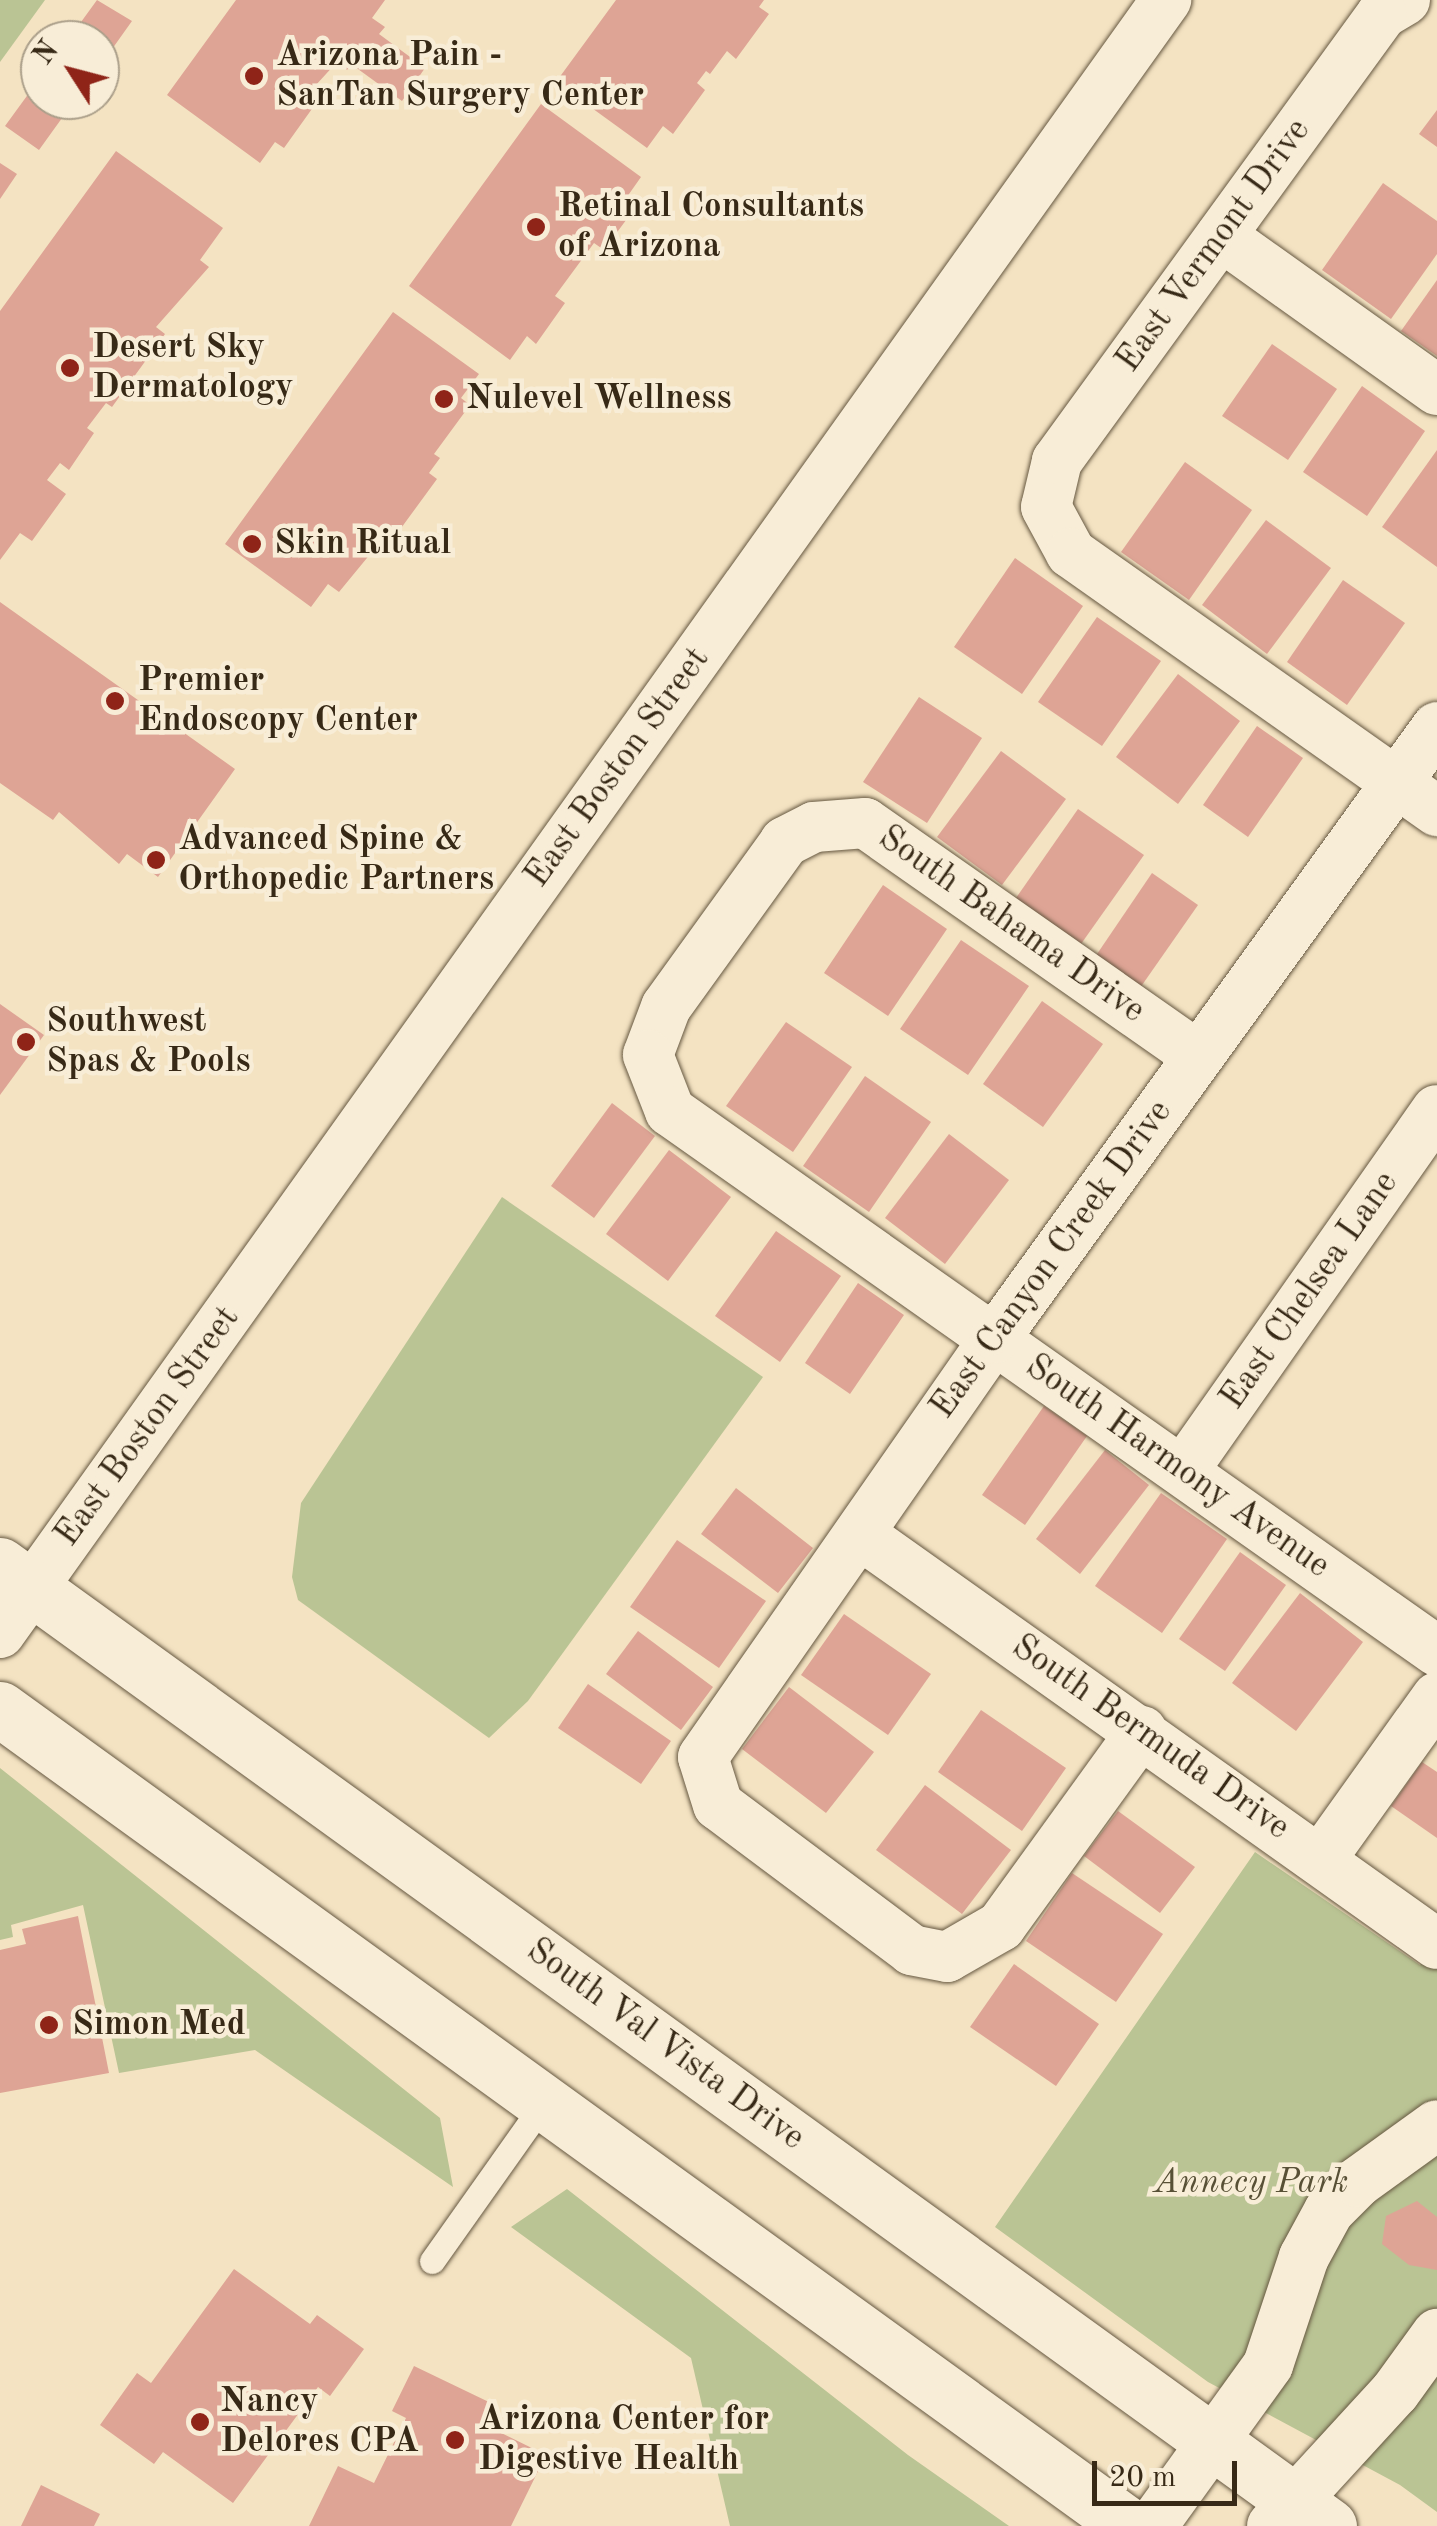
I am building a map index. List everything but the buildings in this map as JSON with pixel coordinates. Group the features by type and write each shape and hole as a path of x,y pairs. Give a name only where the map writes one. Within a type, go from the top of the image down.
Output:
{"main road":[{"name":"South Val Vista Drive","path":"16,1577 1214,2442 1299,2518"},
{"path":"0,1709 1130,2526"}],"street":[{"name":"East Boston Street","path":"0,1633 16,1577 1166,0"},
{"name":"East Vermont Drive","path":"1396,784 1071,553 1046,508 1057,461 1382,14 1405,0"},
{"path":"1221,236 1437,390"},
{"name":"East Canyon Creek Drive","path":"1142,1731 1001,1926 947,1957 912,1950 718,1805 704,1756 995,1338 1437,728"},
{"path":"1396,784 1437,811"},
{"name":"South Bahama Drive","path":"814,827 866,824 1198,1056"},
{"name":"South Harmony Avenue","path":"814,827 786,842 666,1006 648,1056 670,1111 1437,1651"},
{"name":"East Chelsea Lane","path":"1183,1471 1437,1110"},
{"name":"South Bermuda Drive","path":"861,1534 1437,1944"},
{"path":"1320,1860 1437,1697"},
{"path":"1152,2526 1268,2365 1304,2256 1329,2211 1358,2182 1437,2125"},
{"path":"1299,2518 1416,2384 1437,2334"}],"lane":[{"path":"432,2261 544,2103"}],"green space":[{"path":"0,0 45,0 30,20 20,20 20,34 0,62"},
{"path":"502,1197 763,1377 528,1701 489,1738 298,1600 292,1577 301,1503"},
{"path":"0,1768 440,2118 453,2187 255,2050 119,2073 83,1905 11,1925 13,1937 0,1940"},
{"name":"Annecy Park","path":"1255,1852 1420,1965 1437,1945 1437,2512 1400,2485 1208,2382 995,2227"},
{"path":"567,2189 908,2455 1009,2526 730,2526 691,2358 511,2227"}],"place":[{"name":"Arizona Pain - SanTan Surgery Center","path":"254,76"},
{"name":"Retinal Consultants of Arizona","path":"536,227"},
{"name":"Desert Sky Dermatology","path":"70,368"},
{"name":"Nulevel Wellness","path":"444,399"},
{"name":"Skin Ritual","path":"252,544"},
{"name":"Premier Endoscopy Center","path":"115,701"},
{"name":"Advanced Spine & Orthopedic Partners","path":"156,860"},
{"name":"Southwest Spas & Pools","path":"26,1042"},
{"name":"Simon Med","path":"49,2025"},
{"name":"Nancy Delores CPA","path":"200,2422"},
{"name":"Arizona Center for Digestive Health","path":"455,2440"}]}
